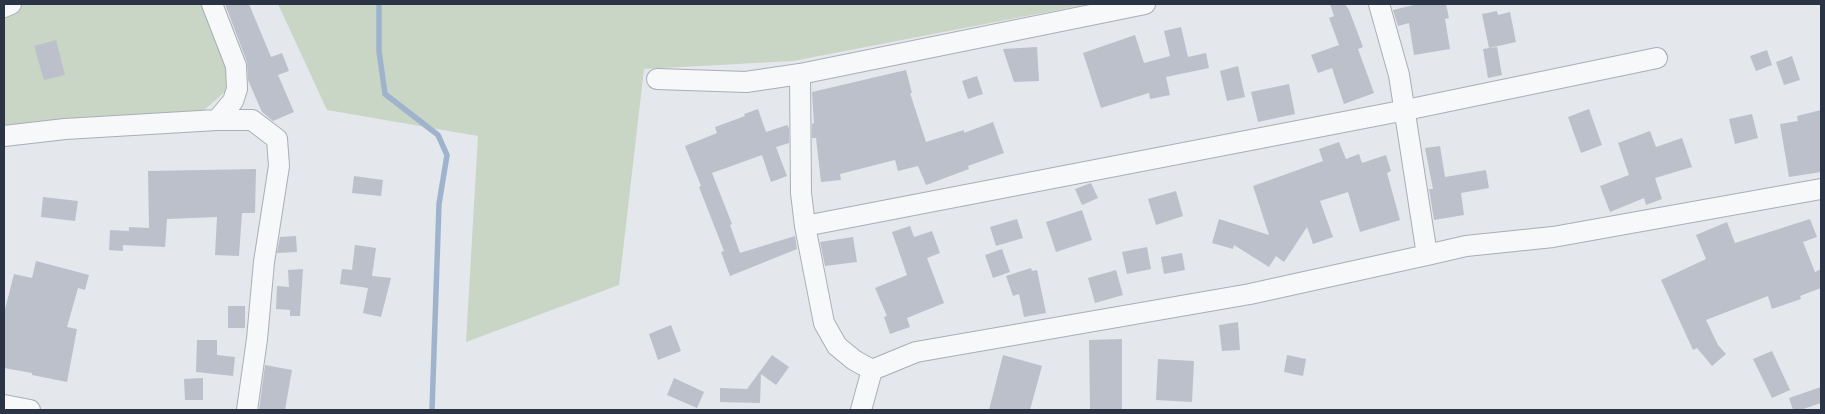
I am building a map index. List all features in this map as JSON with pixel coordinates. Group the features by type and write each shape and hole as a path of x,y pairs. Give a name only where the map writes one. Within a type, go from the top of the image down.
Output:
{"street":[{"path":"4,6 11,4"},
{"path":"212,4 236,66 237,89 232,101 217,120"},
{"path":"657,79 746,82 800,74 1146,4"},
{"path":"1379,4 1399,75 1406,110 1426,255"},
{"path":"805,226 1406,110 1657,58"},
{"path":"800,74 801,193 805,226 824,323 837,346 854,360 872,370"},
{"path":"4,136 65,129 217,120 252,120 277,139 279,166 264,262 257,339 246,410"},
{"path":"872,370 916,352 1250,294 1466,246 1552,237 1821,190"},
{"path":"861,410 872,370"},
{"path":"4,405 30,410"}],"green space":[{"path":"23,4 205,4 231,70 227,90 203,111 4,127 4,11"},
{"path":"278,4 1089,4 793,61 644,69 619,285 466,342 478,136 327,110"}],"building":[{"path":"225,4 249,4 271,57 282,53 289,71 278,75 294,112 273,121 262,112 248,80 247,62"},
{"path":"1330,4 1345,4 1349,10 1363,47 1358,49 1374,93 1344,104 1332,68 1318,73 1311,55 1339,45 1329,18 1334,16"},
{"path":"1418,4 1446,4 1449,18 1445,19 1450,49 1414,55 1409,23 1398,26 1393,10"},
{"path":"1497,11 1498,15 1510,12 1516,42 1489,48 1482,14"},
{"path":"1181,27 1188,57 1206,53 1209,68 1166,77 1170,95 1150,99 1149,93 1101,108 1083,53 1135,35 1144,63 1170,56 1164,31"},
{"path":"56,40 65,75 44,80 34,46"},
{"path":"1037,47 1039,81 1014,82 1003,49"},
{"path":"1497,47 1502,75 1488,78 1483,49"},
{"path":"1767,50 1772,65 1756,71 1750,56"},
{"path":"1792,56 1800,80 1784,85 1776,62"},
{"path":"1238,66 1245,97 1227,101 1220,71"},
{"path":"906,70 912,93 910,93 926,142 964,130 964,133 993,122 1004,153 968,166 969,169 926,185 918,166 898,171 895,160 840,174 841,180 821,182 816,138 812,138 812,124 814,123 812,92"},
{"path":"977,76 983,94 968,99 962,81"},
{"path":"1289,84 1295,114 1258,122 1251,92"},
{"path":"758,109 766,132 787,125 789,128 789,143 776,147 787,176 771,182 762,155 712,173 732,224 730,225 740,253 795,236 797,249 730,276 721,252 724,251 685,146 717,133 715,127"},
{"path":"1589,109 1602,145 1581,153 1568,117"},
{"path":"1821,110 1821,172 1789,177 1780,124 1798,121 1797,116"},
{"path":"1752,114 1758,138 1735,144 1729,119"},
{"path":"1650,131 1656,147 1682,138 1692,167 1655,178 1662,199 1646,205 1644,198 1610,212 1600,186 1629,175 1618,143"},
{"path":"1339,142 1346,159 1359,154 1362,163 1386,155 1391,171 1387,173 1400,220 1360,232 1348,192 1320,201 1333,237 1313,244 1307,227 1284,262 1276,256 1269,267 1234,245 1233,249 1212,243 1219,219 1269,235 1253,186 1323,161 1319,149"},
{"path":"1440,146 1445,177 1486,170 1489,188 1461,193 1464,215 1434,220 1429,189 1433,189 1425,148"},
{"path":"256,169 255,213 242,213 239,256 215,255 217,217 167,219 165,247 123,245 123,251 109,250 110,230 129,231 129,227 149,228 148,171"},
{"path":"354,176 383,180 381,196 352,193"},
{"path":"1091,183 1098,198 1082,205 1075,189"},
{"path":"1176,191 1183,216 1156,225 1148,199"},
{"path":"43,197 78,201 75,221 41,217"},
{"path":"1082,210 1092,240 1056,252 1046,222"},
{"path":"1017,219 1023,238 996,246 990,227"},
{"path":"1810,219 1817,237 1803,242 1815,272 1821,269 1821,288 1800,296 1801,299 1772,309 1768,296 1706,320 1718,345 1726,354 1712,366 1697,348 1693,350 1661,280 1706,259 1696,235 1727,222 1735,243"},
{"path":"910,226 914,237 932,231 940,253 927,258 944,303 907,318 910,327 890,334 884,317 887,316 875,288 907,275 892,232"},
{"path":"296,236 297,252 277,253 280,237"},
{"path":"853,237 857,262 825,266 820,242"},
{"path":"355,245 376,248 372,276 391,278 381,317 363,313 368,288 340,284 342,269 352,270"},
{"path":"1147,247 1151,269 1127,274 1122,252"},
{"path":"1002,249 1010,272 993,278 985,255"},
{"path":"1182,253 1185,270 1164,274 1161,257"},
{"path":"36,261 89,275 85,290 78,288 67,327 77,329 67,382 4,368 4,313 14,274 32,278"},
{"path":"1031,268 1032,271 1037,270 1046,313 1024,317 1019,294 1013,296 1006,276"},
{"path":"303,269 300,316 290,316 290,310 276,309 277,286 289,287 288,270"},
{"path":"1116,270 1123,295 1095,303 1088,278"},
{"path":"228,306 245,306 245,328 228,328"},
{"path":"1238,322 1240,350 1222,351 1219,325"},
{"path":"671,325 681,351 658,360 649,334"},
{"path":"1122,339 1122,410 1090,410 1089,340"},
{"path":"197,340 217,340 217,355 235,357 233,376 196,372"},
{"path":"1772,351 1790,390 1772,398 1753,359"},
{"path":"772,355 789,367 776,385 761,374 760,403 720,402 720,388 747,389"},
{"path":"1003,355 1042,366 1030,410 989,410"},
{"path":"1287,355 1306,359 1303,376 1284,372"},
{"path":"1158,359 1194,361 1192,402 1156,400"},
{"path":"265,365 292,370 285,410 259,410"},
{"path":"203,378 203,400 185,400 184,379"},
{"path":"674,378 704,392 697,408 667,395"},
{"path":"1821,387 1821,403 1800,410 1793,410 1789,398"}],"waterway":[{"path":"379,4 379,51 385,94 438,135 447,155 439,204 432,410"}]}
